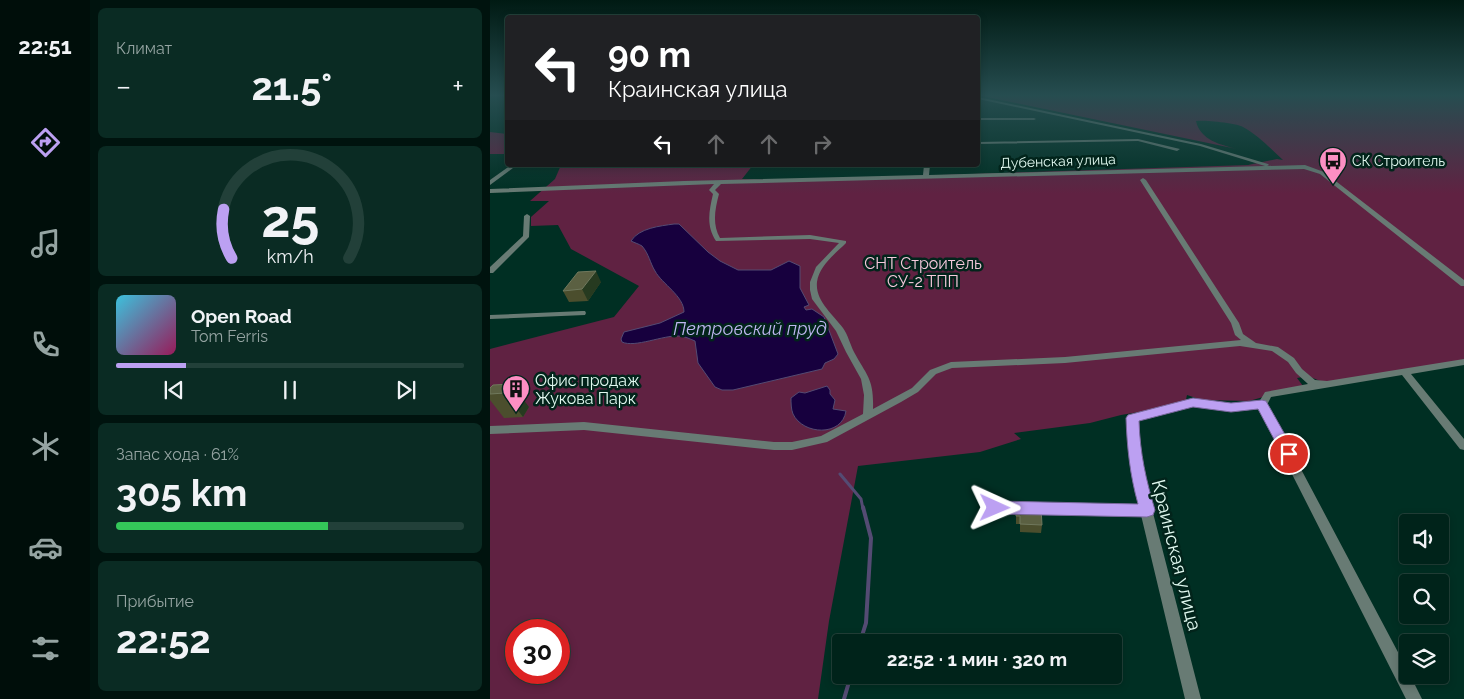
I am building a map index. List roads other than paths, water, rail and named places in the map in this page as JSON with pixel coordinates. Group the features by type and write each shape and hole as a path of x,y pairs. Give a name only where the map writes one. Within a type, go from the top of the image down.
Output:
{"street":[{"path":"1126,129 1201,144 1268,166"},
{"path":"980,143 1138,140 1177,149"},
{"name":"Дубенская улица","path":"490,191 719,182 1268,166 1308,167 1319,171 1464,284"},
{"path":"490,183 511,167"},
{"path":"926,176 927,167"},
{"path":"1143,180 1235,323 1239,335 1252,344"},
{"path":"719,182 712,190 716,194 711,211 714,232 718,240 810,237 844,242 816,271 813,281 814,294 816,300 840,330 866,379 869,395 868,414"},
{"path":"490,271 526,237 527,216"},
{"path":"490,317 582,313"},
{"path":"490,430 584,426 774,446 792,446 823,439 912,392 933,372 951,365 1065,360 1240,343 1275,349 1291,360 1299,371 1313,383 1325,384"},
{"path":"1414,699 1262,404 1268,394 1464,362"},
{"path":"1404,372 1464,446"},
{"name":"Краинская улица","path":"1193,699 1138,478 1134,451 1133,418 1193,402 1231,408 1262,404"},
{"path":"995,508 1147,510"}],"water":[{"name":"Петровский пруд","path":"679,224 720,261 738,270 771,270 789,261 800,266 800,288 809,305 804,307 806,310 812,309 824,317 838,354 834,359 825,363 822,369 733,390 722,390 715,387 698,363 695,341 685,337 672,336 634,343 622,342 621,339 624,332 660,323 684,312 677,295 658,276 644,249 641,245 631,241 644,230"},
{"path":"827,386 835,400 833,409 846,411 843,419 830,429 813,429 805,426 793,414 791,398 799,392 805,393"}],"waterway":[{"path":"840,474 861,499 863,509"},
{"path":"863,507 871,538 866,623 863,634"},
{"path":"844,699 848,684"}],"place":[{"name":"СК Строитель","path":"1333,185"},
{"name":"Офис продаж Жукова Парк","path":"516,413"}],"park label":[{"name":"СНТ Строитель СУ-2 ТПП","path":"923,272"}]}
